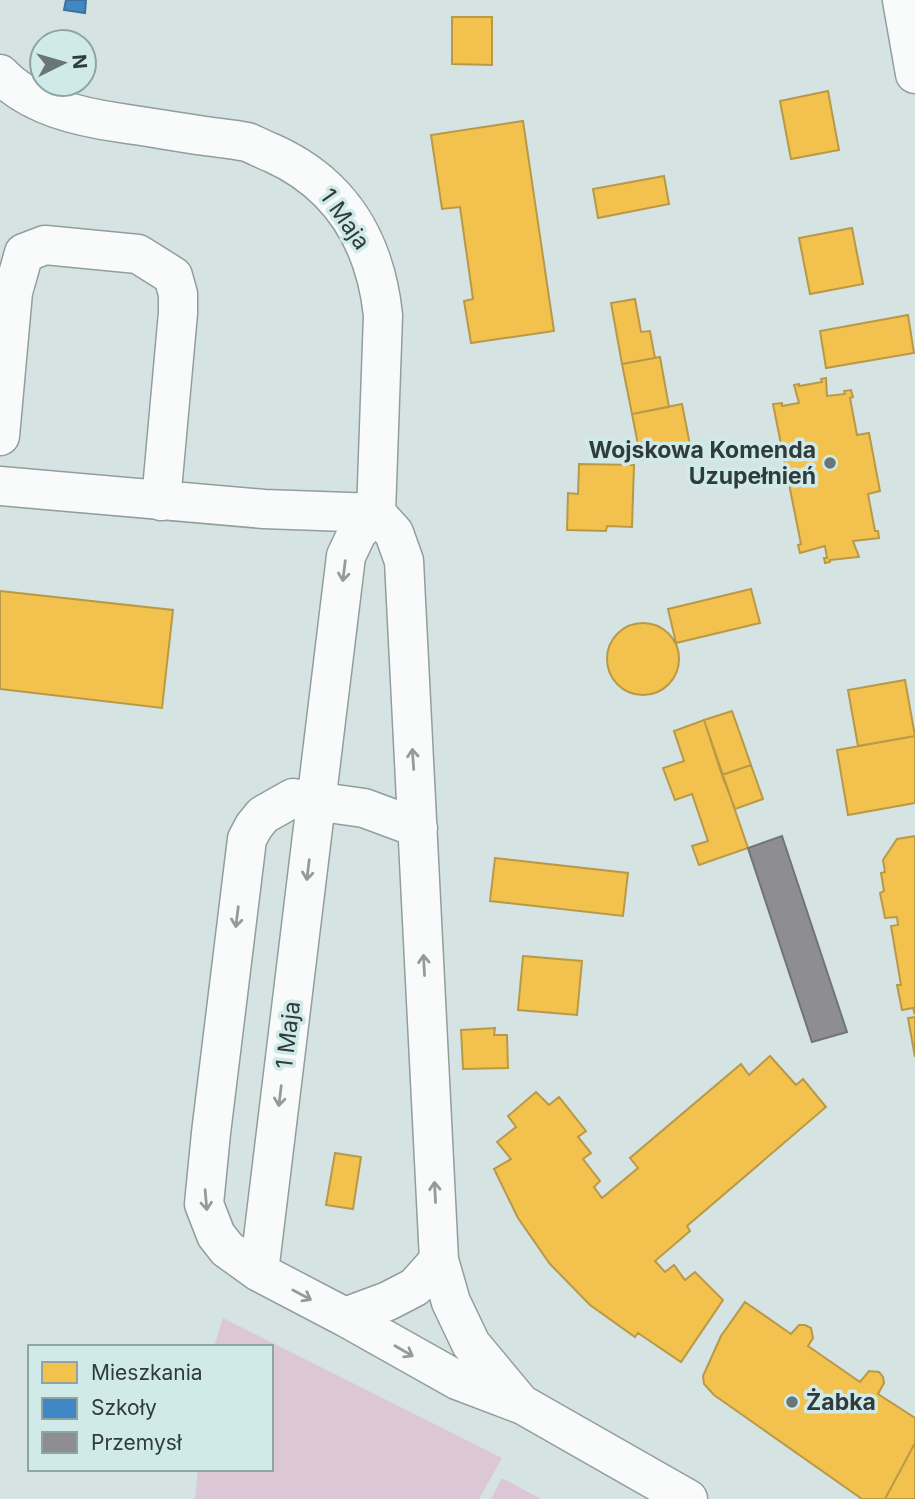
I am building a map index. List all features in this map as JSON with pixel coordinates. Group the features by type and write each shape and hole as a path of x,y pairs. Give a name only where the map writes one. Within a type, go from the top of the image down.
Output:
{"street":[{"path":"902,0 915,74"},
{"name":"1 Maja","path":"0,74 17,89 65,111 101,120 248,143 295,164 330,191 367,245 380,289 383,314 376,513 357,533 346,556 305,800 259,1272"},
{"path":"0,436 13,292 12,248 45,245 138,254 173,276 178,294 161,501"},
{"path":"0,486 264,509 376,513 394,533 404,561 439,1260 451,1301 471,1344 523,1405"},
{"path":"418,828 364,808 305,800 263,815 247,839 204,1204 216,1235 259,1272 457,1380 523,1405 688,1499"},
{"path":"345,1317 388,1301 415,1287 439,1260"}],"shaded area":[{"path":"223,1318 502,1458 479,1499 195,1499 198,1471 273,1471 273,1345 215,1345"},
{"path":"502,1478 541,1499 491,1499"}],"building: Mieszkania":[{"path":"452,17 492,17 492,65 452,64"},
{"path":"828,91 839,150 791,159 780,101"},
{"path":"523,121 554,331 471,343 464,301 473,299 460,207 442,209 431,135"},
{"path":"664,176 669,204 598,218 593,189"},
{"path":"852,228 863,284 810,294 799,238"},
{"path":"635,299 641,332 650,331 655,358 622,364 611,303"},
{"path":"908,315 914,353 826,368 820,331"},
{"path":"660,357 669,407 632,414 622,364"},
{"name":"Wojskowa Komenda Uzupełnień","path":"826,378 827,396 845,394 844,391 851,390 857,435 869,433 880,491 868,494 875,531 878,531 879,538 853,541 859,557 825,563 825,546 800,553 798,545 801,544 773,404 782,403 782,406 799,403 794,385 822,382 821,379"},
{"path":"682,404 691,450 641,460 632,414"},
{"path":"579,464 634,465 632,527 607,526 606,531 567,530 568,493 578,494"},
{"path":"751,589 760,623 676,643 668,609"},
{"path":"0,591 173,610 162,708 0,689"},
{"path":"643,623 657,626 669,633 676,645 679,659 676,673 669,685 657,692 643,695 629,692 617,685 610,673 607,659 610,645 617,633 629,626"},
{"path":"905,680 915,736 858,746 848,690"},
{"path":"732,711 751,765 722,775 704,720"},
{"path":"704,720 748,848 699,865 692,846 708,841 692,794 675,800 663,768 684,761 674,731"},
{"path":"915,736 915,803 848,815 837,750"},
{"path":"751,765 763,799 735,809 722,775"},
{"path":"915,836 915,1015 913,1008 902,1010 897,985 901,985 891,926 898,925 897,917 885,918 880,893 884,891 881,873 885,872 883,860 897,839"},
{"path":"495,858 628,873 623,916 490,901"},
{"path":"523,956 582,961 577,1015 518,1010"},
{"path":"915,1017 915,1057 908,1018"},
{"path":"495,1028 494,1035 507,1035 508,1068 463,1069 461,1030"},
{"path":"770,1056 796,1085 803,1079 826,1107 687,1226 690,1231 655,1261 665,1272 674,1265 685,1280 695,1272 723,1300 681,1362 638,1333 635,1337 590,1305 550,1264 518,1218 494,1169 511,1159 497,1142 516,1127 508,1116 536,1092 549,1105 559,1097 586,1131 578,1137 591,1153 583,1159 600,1181 594,1187 602,1198 638,1168 630,1158 741,1064 749,1075"},
{"path":"335,1153 361,1157 353,1209 326,1205"},
{"path":"745,1302 791,1334 799,1325 811,1328 813,1338 808,1346 860,1382 869,1371 879,1372 884,1383 878,1394 915,1418 915,1443 885,1499 862,1499 714,1395 704,1384 703,1376 721,1336"},
{"path":"915,1443 915,1499 885,1499"}],"building: Szkoły":[{"path":"66,0 86,0 85,13 64,10"}],"building: Przemysł":[{"path":"782,836 847,1032 812,1042 748,848"}],"place":[{"name":"Wojskowa Komenda Uzupełnień","path":"830,463"},
{"name":"Żabka","path":"792,1402"}]}
